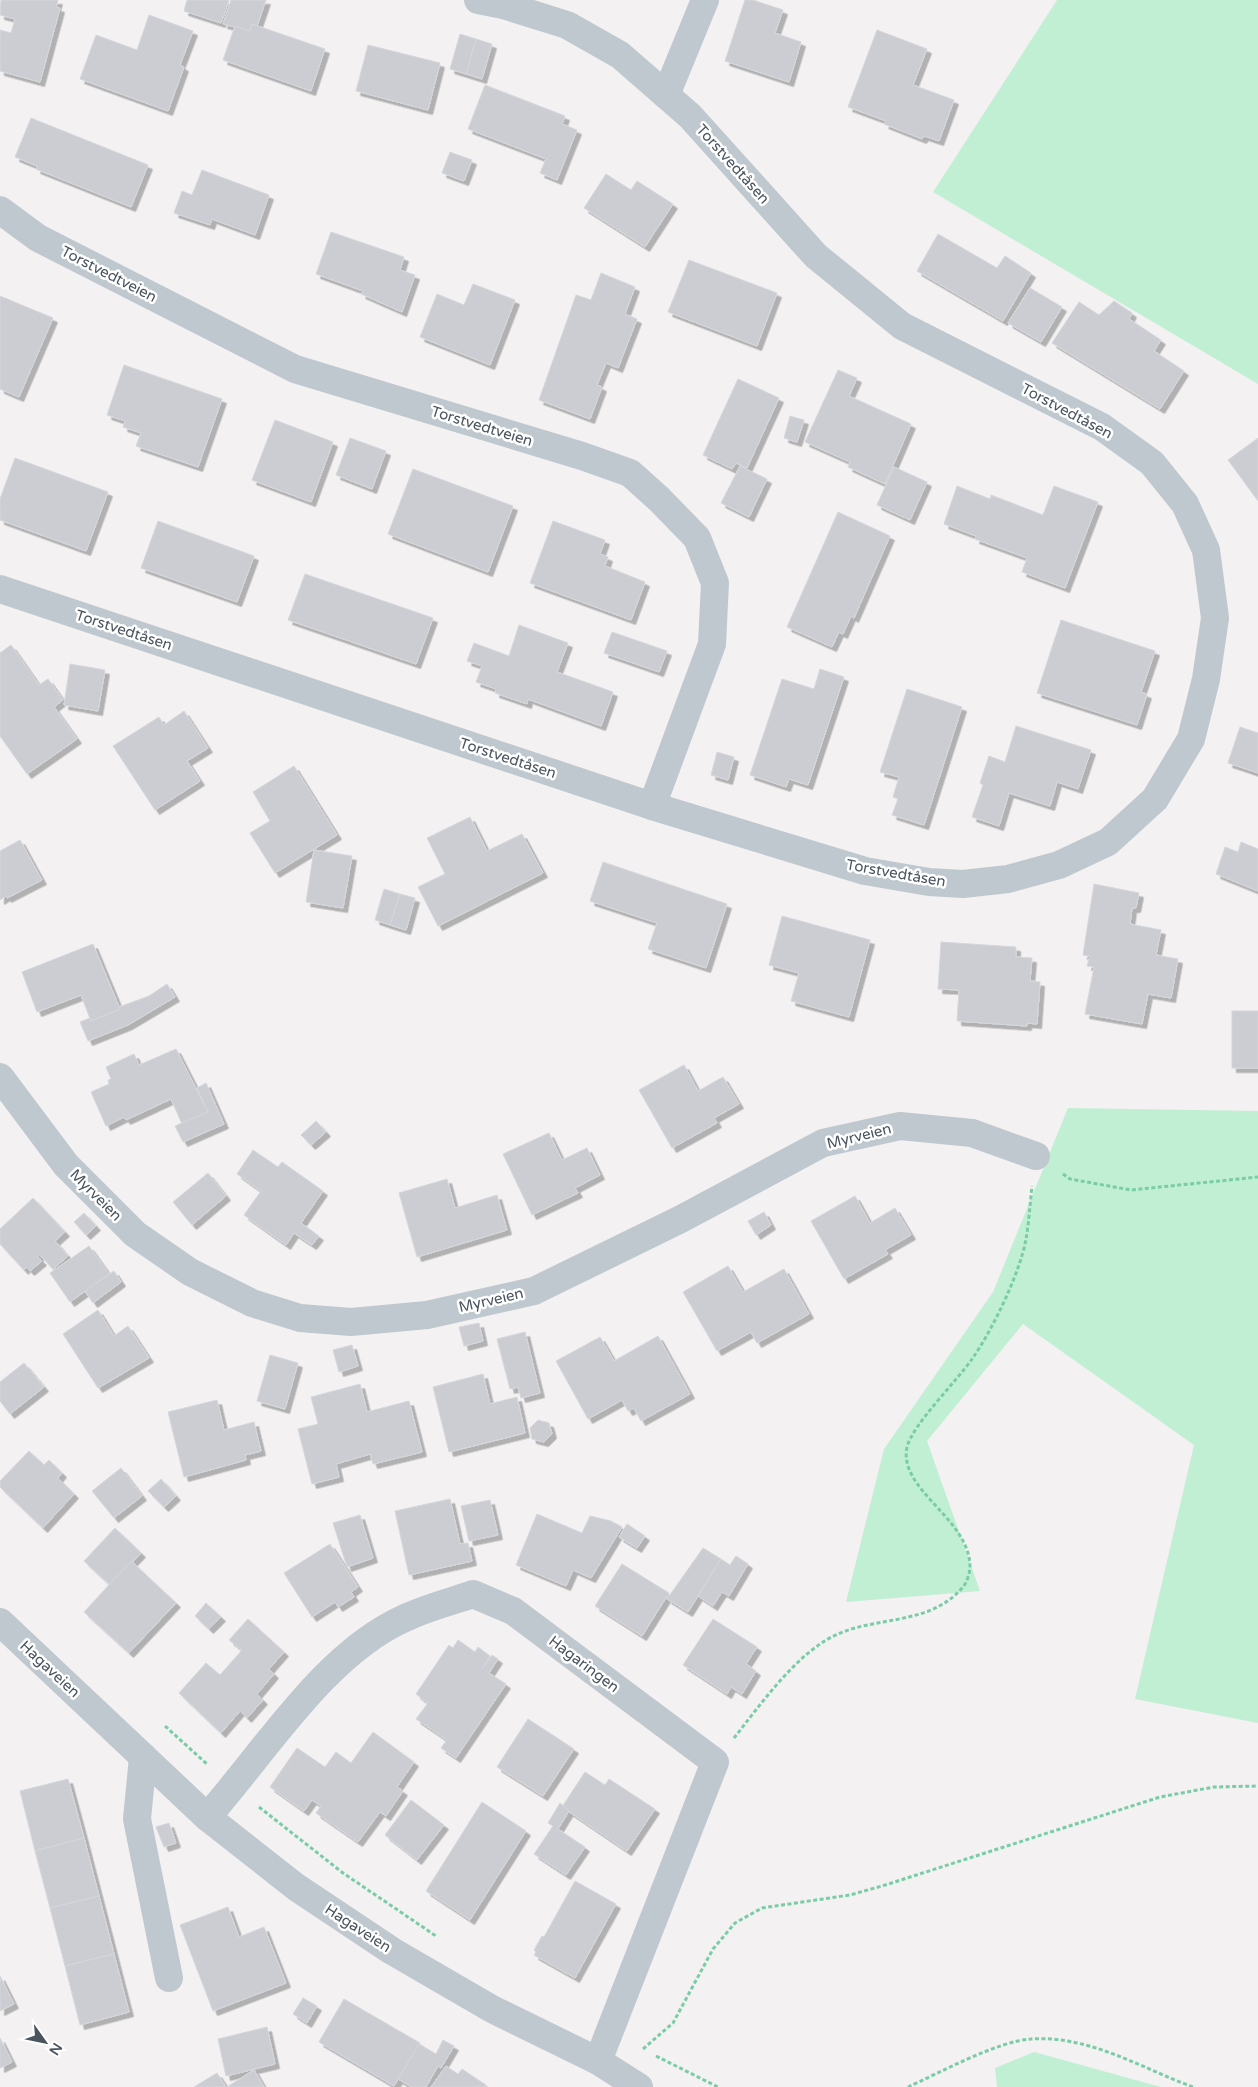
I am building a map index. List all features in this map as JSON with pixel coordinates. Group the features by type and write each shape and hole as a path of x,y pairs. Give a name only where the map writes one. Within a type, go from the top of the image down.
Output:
{"street":[{"name":"Torstvedtåsen","path":"0,589 652,806 865,870 928,882 963,884 1008,880 1059,865 1108,842 1155,799 1191,739 1206,679 1215,618 1206,550 1185,504 1152,463 1102,427 902,326 816,256 690,116 620,54 567,25 503,5 478,0"},
{"path":"666,95 705,0"},
{"name":"Torstvedtveien","path":"0,210 38,238 295,369 582,456 630,473 659,499 697,538 715,582 712,644 652,806"},
{"name":"Myrveien","path":"0,1076 66,1166 135,1234 190,1272 252,1303 300,1318 351,1322 428,1315 534,1291 681,1220 823,1143 900,1126 972,1133 1036,1156"},
{"name":"Hagaringen","path":"208,1817 313,1688 358,1647 404,1618 473,1594 513,1611 715,1762"},
{"name":"Hagaveien","path":"0,1622 208,1817 296,1887 392,1951 492,2009 598,2061 640,2087"},
{"path":"143,1757 137,1819 169,1978"},
{"path":"598,2061 611,2033 715,1762"}],"path":[{"path":"715,1762 790,1671 815,1648 838,1634 930,1612 950,1600 964,1586 970,1572 969,1555 965,1543 950,1521 915,1481 907,1466 907,1446 924,1419 973,1359 1004,1303 1026,1241 1036,1156 1070,1179 1131,1190 1258,1177"},
{"path":"164,1726 234,1787 343,1873 440,1938"},
{"path":"643,2049 673,2023 713,1949 735,1923 762,1908 850,1895 1160,1797 1214,1787 1258,1786"},
{"path":"611,2033 718,2087"},
{"path":"908,2087 1006,2045 1030,2039 1061,2040 1094,2047 1194,2087"}],"green space":[{"path":"1057,0 1258,0 1258,384 933,192"},
{"path":"1068,1108 1258,1111 1258,1723 1135,1699 1194,1445 1023,1324 927,1441 980,1591 846,1602 884,1449 993,1292"},
{"path":"1034,2052 1161,2087 997,2087 995,2068"}],"building":[{"path":"1,0 58,0 56,7 60,8 40,82 0,71 0,30 11,33 15,19 0,15"},
{"path":"187,0 229,0 221,23 184,11"},
{"path":"231,0 266,0 257,26 252,24 250,31 223,24"},
{"path":"745,0 753,0 783,10 775,33 801,42 789,82 725,61"},
{"path":"149,15 193,31 180,65 184,67 168,111 80,79 96,35 137,50"},
{"path":"252,24 325,49 311,91 223,60 235,26 250,31"},
{"path":"877,30 927,49 913,85 954,100 939,141 924,136 922,139 884,124 886,121 848,107"},
{"path":"460,34 476,39 466,74 450,69"},
{"path":"476,39 492,44 482,79 466,74"},
{"path":"368,45 440,63 428,110 356,91"},
{"path":"485,85 565,116 562,124 577,130 557,180 540,173 546,159 468,129"},
{"path":"31,118 148,165 131,207 36,169 37,166 15,157"},
{"path":"450,152 472,160 464,181 442,173"},
{"path":"202,170 269,195 255,235 212,219 210,225 174,213 182,191 192,195"},
{"path":"606,174 631,190 637,181 673,204 645,247 584,208"},
{"path":"331,232 404,257 400,270 415,275 402,312 361,294 363,291 316,274"},
{"path":"938,234 997,268 1005,256 1031,273 1003,321 917,271"},
{"path":"689,260 777,293 757,346 668,312"},
{"path":"601,273 635,287 625,314 637,319 618,368 606,363 597,385 602,387 590,419 539,400 576,295 591,300"},
{"path":"473,284 515,300 490,365 420,337 437,294 464,305"},
{"path":"1030,288 1062,307 1041,342 1008,323"},
{"path":"0,296 53,318 19,397 0,389"},
{"path":"1114,301 1132,313 1129,319 1161,340 1154,351 1184,371 1160,409 1052,343 1079,302 1099,315"},
{"path":"124,365 222,399 198,467 136,446 141,433 123,427 125,421 107,415"},
{"path":"838,370 857,378 849,396 911,424 885,484 848,467 850,462 805,442"},
{"path":"738,379 779,398 747,468 736,463 732,469 703,455"},
{"path":"790,416 804,420 797,442 784,438"},
{"path":"275,420 333,442 311,502 252,480"},
{"path":"350,438 386,451 372,489 336,475"},
{"path":"1258,438 1258,501 1228,460"},
{"path":"15,458 108,492 86,551 0,520 0,499"},
{"path":"740,466 767,479 749,517 721,503"},
{"path":"894,467 927,482 910,520 877,505"},
{"path":"413,469 513,506 488,572 388,534"},
{"path":"957,486 990,499 991,495 1043,515 1054,486 1098,502 1065,588 1022,572 1027,558 975,539 976,536 944,524"},
{"path":"838,512 890,536 854,618 851,616 843,634 839,632 832,647 787,627"},
{"path":"158,521 254,556 237,602 141,568"},
{"path":"553,521 605,540 600,554 608,557 605,566 645,582 631,620 530,583"},
{"path":"305,574 433,618 416,664 288,620"},
{"path":"1061,620 1155,651 1141,692 1147,694 1137,725 1037,693"},
{"path":"519,625 568,643 557,672 613,692 601,726 528,699 527,704 495,693 496,689 476,682 482,666 467,661 474,643 509,656"},
{"path":"612,632 667,651 659,672 604,653"},
{"path":"11,645 39,685 48,679 63,700 54,707 77,739 27,774 0,736 0,653"},
{"path":"70,664 105,670 98,711 64,705"},
{"path":"820,669 844,677 808,785 789,779 786,787 750,775 782,679 814,689"},
{"path":"907,689 962,707 924,825 892,815 898,799 893,797 899,777 880,772"},
{"path":"184,711 208,748 187,761 200,781 155,810 113,746 159,717 164,725"},
{"path":"1016,726 1091,750 1078,789 1057,782 1050,806 1009,793 999,826 972,817 983,785 980,783 989,756 1005,762"},
{"path":"1240,727 1258,733 1258,773 1228,763"},
{"path":"717,752 734,757 728,780 711,775"},
{"path":"294,766 337,835 275,873 250,833 270,821 253,792"},
{"path":"470,817 487,851 522,834 543,873 438,926 418,887 445,874 427,838"},
{"path":"20,840 42,880 0,900 0,851"},
{"path":"1241,842 1258,849 1258,891 1216,874 1225,847 1238,852"},
{"path":"314,850 352,856 343,908 306,902"},
{"path":"603,862 727,904 706,968 648,949 657,923 590,901"},
{"path":"1094,884 1139,893 1136,908 1132,908 1130,924 1161,930 1156,955 1178,959 1171,998 1148,994 1142,1024 1085,1014 1094,967 1087,966 1090,956 1083,955"},
{"path":"384,889 400,894 390,925 375,920"},
{"path":"400,894 415,898 406,930 390,925"},
{"path":"782,916 870,940 849,1017 791,1001 799,973 769,965"},
{"path":"941,942 1016,947 1016,957 1032,958 1030,981 1040,982 1037,1024 1027,1023 1027,1026 957,1021 959,990 938,989"},
{"path":"93,944 120,1009 91,1021 81,995 37,1012 22,972"},
{"path":"167,984 175,997 128,1025 88,1041 80,1022 90,1018 91,1021 120,1009 119,1007 149,996"},
{"path":"1232,1011 1258,1011 1258,1068 1232,1068"},
{"path":"176,1049 208,1112 182,1124 171,1099 126,1120 124,1117 106,1126 91,1092 109,1084 108,1080 111,1079 106,1067 134,1054 139,1065"},
{"path":"684,1065 698,1091 723,1077 739,1104 714,1118 717,1123 672,1148 639,1090"},
{"path":"206,1083 224,1124 183,1142 175,1126 208,1112 197,1088"},
{"path":"316,1121 326,1132 311,1145 301,1135"},
{"path":"549,1133 562,1160 587,1148 600,1175 575,1188 578,1193 532,1215 503,1154"},
{"path":"253,1150 278,1167 282,1162 323,1191 301,1223 319,1236 312,1245 294,1233 286,1245 244,1215 261,1191 237,1174"},
{"path":"208,1173 226,1196 192,1225 173,1202"},
{"path":"447,1179 455,1208 497,1195 507,1230 417,1257 399,1193"},
{"path":"855,1196 870,1223 895,1208 911,1235 885,1250 888,1254 844,1279 811,1221"},
{"path":"33,1198 65,1232 55,1241 68,1256 53,1269 40,1255 38,1257 42,1261 30,1271 26,1267 24,1270 0,1244 0,1229"},
{"path":"764,1212 771,1225 756,1235 748,1221"},
{"path":"84,1213 96,1226 86,1235 74,1222"},
{"path":"89,1246 109,1274 70,1302 50,1273"},
{"path":"728,1266 743,1292 784,1269 809,1314 757,1343 751,1332 717,1351 683,1292"},
{"path":"114,1271 121,1282 93,1303 85,1291"},
{"path":"98,1310 114,1336 128,1326 149,1358 98,1388 63,1334"},
{"path":"479,1323 483,1341 464,1346 459,1327"},
{"path":"525,1332 540,1393 521,1398 518,1387 510,1389 497,1339"},
{"path":"658,1336 690,1394 641,1421 634,1408 628,1411 622,1400 588,1419 556,1361 600,1337 614,1361"},
{"path":"352,1345 358,1366 339,1372 333,1350"},
{"path":"270,1355 298,1363 285,1409 257,1401"},
{"path":"24,1363 44,1387 10,1414 0,1401 0,1382"},
{"path":"483,1374 490,1404 517,1397 525,1433 449,1452 433,1387"},
{"path":"360,1384 367,1412 409,1401 422,1452 373,1464 370,1454 336,1464 339,1477 312,1484 298,1429 318,1424 311,1397"},
{"path":"217,1400 224,1430 254,1422 261,1451 245,1455 246,1460 184,1477 168,1412"},
{"path":"538,1420 549,1423 552,1434 544,1442 532,1439 530,1428"},
{"path":"29,1451 44,1465 49,1460 62,1473 58,1478 74,1494 43,1528 0,1487 0,1481"},
{"path":"121,1468 142,1496 114,1518 92,1491"},
{"path":"161,1479 176,1496 164,1507 148,1491"},
{"path":"450,1499 460,1544 468,1543 472,1561 409,1575 395,1511"},
{"path":"490,1500 498,1535 469,1541 461,1506"},
{"path":"537,1514 582,1533 590,1516 611,1521 622,1527 591,1578 573,1570 566,1586 516,1565"},
{"path":"360,1515 373,1558 347,1567 333,1523"},
{"path":"627,1524 645,1536 637,1548 619,1537"},
{"path":"115,1528 141,1553 110,1585 84,1561"},
{"path":"330,1544 358,1587 351,1592 354,1597 338,1607 335,1602 312,1617 284,1573"},
{"path":"703,1548 721,1559 688,1612 667,1599"},
{"path":"736,1556 748,1564 729,1596 722,1592 713,1606 698,1596 721,1559 730,1565"},
{"path":"131,1561 176,1603 129,1653 84,1612"},
{"path":"622,1564 669,1593 642,1636 595,1606"},
{"path":"206,1603 221,1617 209,1629 195,1616"},
{"path":"248,1619 284,1652 269,1669 274,1674 257,1694 263,1700 247,1718 240,1711 221,1733 179,1693 206,1663 220,1675 242,1650 229,1640"},
{"path":"713,1619 757,1647 746,1664 756,1671 742,1694 731,1687 727,1694 683,1665"},
{"path":"458,1640 475,1652 478,1647 490,1656 483,1668 492,1655 498,1659 489,1673 506,1684 456,1758 441,1748 447,1740 416,1719 428,1703 416,1694 449,1645 453,1648"},
{"path":"528,1719 574,1749 543,1796 497,1767"},
{"path":"373,1732 414,1762 397,1787 403,1791 386,1816 380,1812 358,1842 316,1813 321,1806 312,1800 304,1811 270,1787 297,1748 325,1767 336,1752 351,1763"},
{"path":"585,1772 605,1785 609,1779 655,1809 627,1851 562,1807"},
{"path":"68,1779 84,1838 35,1851 20,1791"},
{"path":"411,1800 444,1825 417,1860 385,1835"},
{"path":"482,1802 526,1831 470,1920 426,1891"},
{"path":"560,1803 569,1811 558,1829 585,1847 566,1875 534,1854 553,1826 548,1823"},
{"path":"169,1823 176,1843 164,1847 156,1827"},
{"path":"84,1838 99,1896 50,1908 35,1851"},
{"path":"575,1881 616,1904 575,1978 534,1955 536,1952 534,1950 542,1936 544,1937"},
{"path":"99,1896 114,1954 65,1966 50,1908"},
{"path":"228,1907 239,1937 264,1927 286,1983 213,2011 180,1925"},
{"path":"114,1954 129,2012 80,2025 65,1966"},
{"path":"0,1976 14,2004 0,2011"},
{"path":"303,1998 317,2006 307,2023 293,2014"},
{"path":"344,1999 420,2043 394,2086 319,2042"},
{"path":"267,2027 275,2064 226,2076 218,2039"},
{"path":"0,2038 12,2062 0,2068"},
{"path":"443,2040 454,2046 441,2068 438,2066 426,2087 412,2087 398,2079 419,2044 436,2054"},
{"path":"446,2066 458,2074 462,2069 486,2085 485,2087 431,2087"},
{"path":"254,2070 264,2087 227,2087"},
{"path":"217,2073 226,2087 194,2087"}]}
